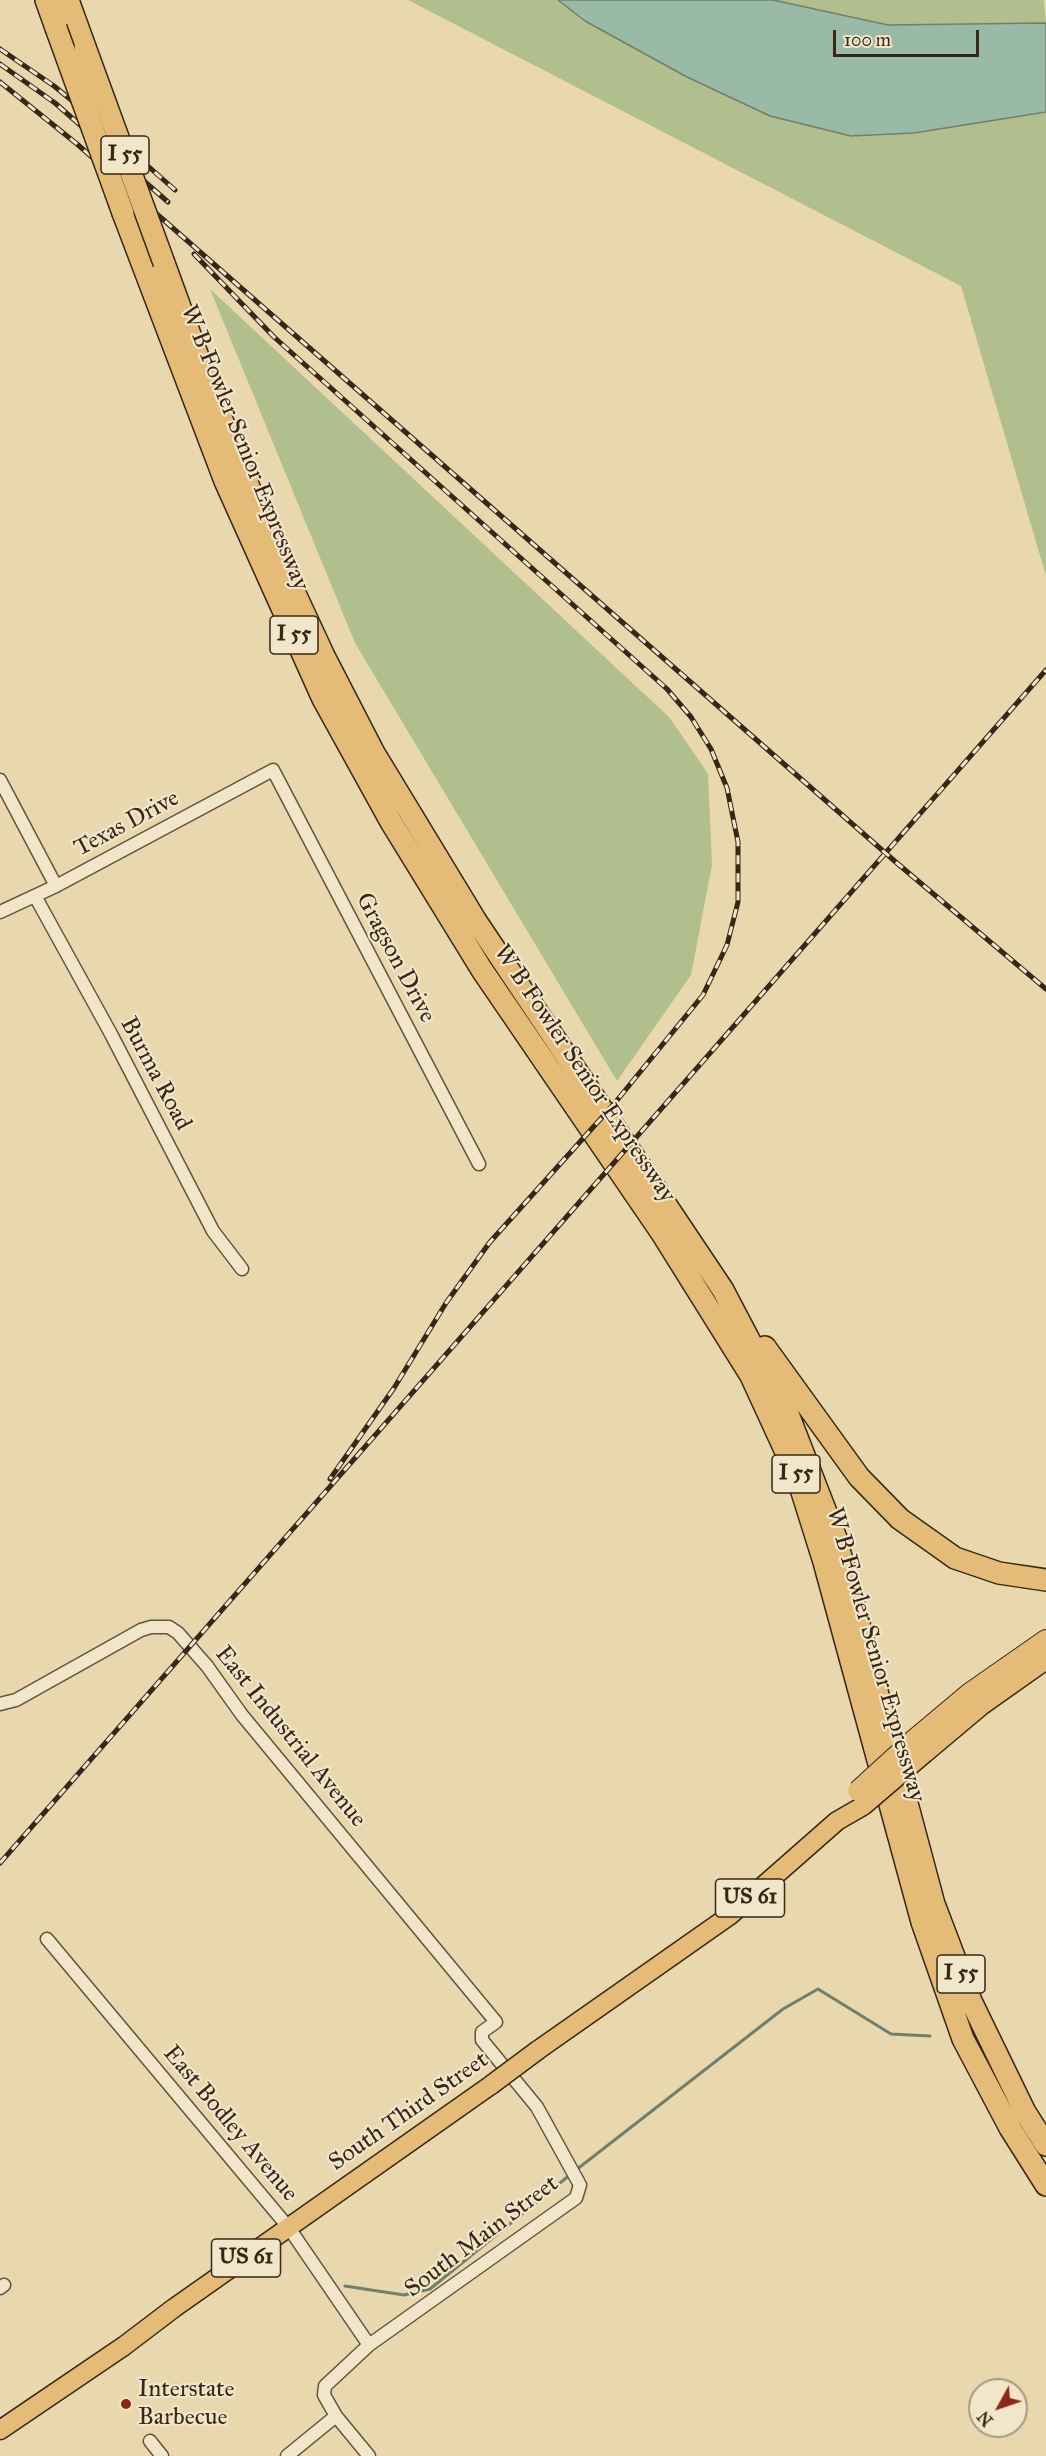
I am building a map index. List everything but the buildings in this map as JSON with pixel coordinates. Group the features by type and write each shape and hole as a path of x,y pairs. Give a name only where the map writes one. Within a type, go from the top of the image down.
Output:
{"highway":[{"name":"W B Fowler Senior Expressway","path":"46,0 123,213 225,481 323,699 391,822 482,970 661,1232 751,1376 788,1456 797,1476 824,1562 922,1922 959,2029 1010,2128 1046,2185"},
{"name":"W B Fowler Senior Expressway","path":"68,0 215,405 271,542 312,632 409,813 476,921 723,1290 788,1414 837,1538 934,1904 971,2001 1025,2112 1046,2145"},
{"path":"723,1290 859,1477 900,1519 955,1558 999,1573 1046,1580"},
{"name":"South Third Street","path":"860,1799 919,1746 970,1693 1046,1640"}],"main road":[{"name":"South Third Street","path":"919,1746 1046,1660"},
{"name":"South Third Street","path":"0,2430 124,2346 174,2308 729,1916 860,1799"}],"street":[{"name":"Texas Drive","path":"0,912 56,886 273,770"},
{"name":"Gragson Drive","path":"273,770 479,1164"},
{"path":"0,780 56,886"},
{"name":"Burma Road","path":"35,896 111,1034 213,1231 242,1269"},
{"name":"East Industrial Avenue","path":"0,1704 25,1695 141,1630 151,1627 169,1627 178,1633 207,1666 249,1723 496,2022"},
{"name":"East Bodley Avenue","path":"47,1939 289,2228 369,2345"},
{"name":"South Main Street","path":"336,2416 324,2395 325,2386 369,2345 576,2198 580,2185 537,2107 482,2040 482,2032 496,2022"},
{"path":"287,2456 336,2416 369,2456"},
{"path":"150,2441 162,2456"}],"shaded area":[{"path":"408,0 558,0 585,21 687,77 770,116 851,136 914,133 1046,112 1046,576 961,286"},
{"path":"558,0 773,0 888,25 1046,23 1046,112 914,133 851,136 770,116 687,77 585,21"},
{"path":"773,0 1044,0 1046,23 888,25"},
{"path":"210,289 670,718 708,774 712,865 691,975 617,1081 355,643"}],"waterway":[{"path":"576,2170 783,2009 818,1989 891,2034 930,2036"},
{"path":"345,2286 404,2295 430,2289 571,2174"}],"railway":[{"path":"0,49 54,86 175,190"},
{"path":"0,64 55,103 168,202"},
{"path":"0,82 77,144 898,864 1046,989"},
{"path":"194,254 274,337 667,689 691,717 711,749 727,788 738,842 738,902 727,945 703,995 614,1104 490,1242 446,1303 394,1388 330,1479"},
{"path":"0,1863 1046,670"}],"place":[{"name":"Interstate Barbecue","path":"126,2404"}]}
